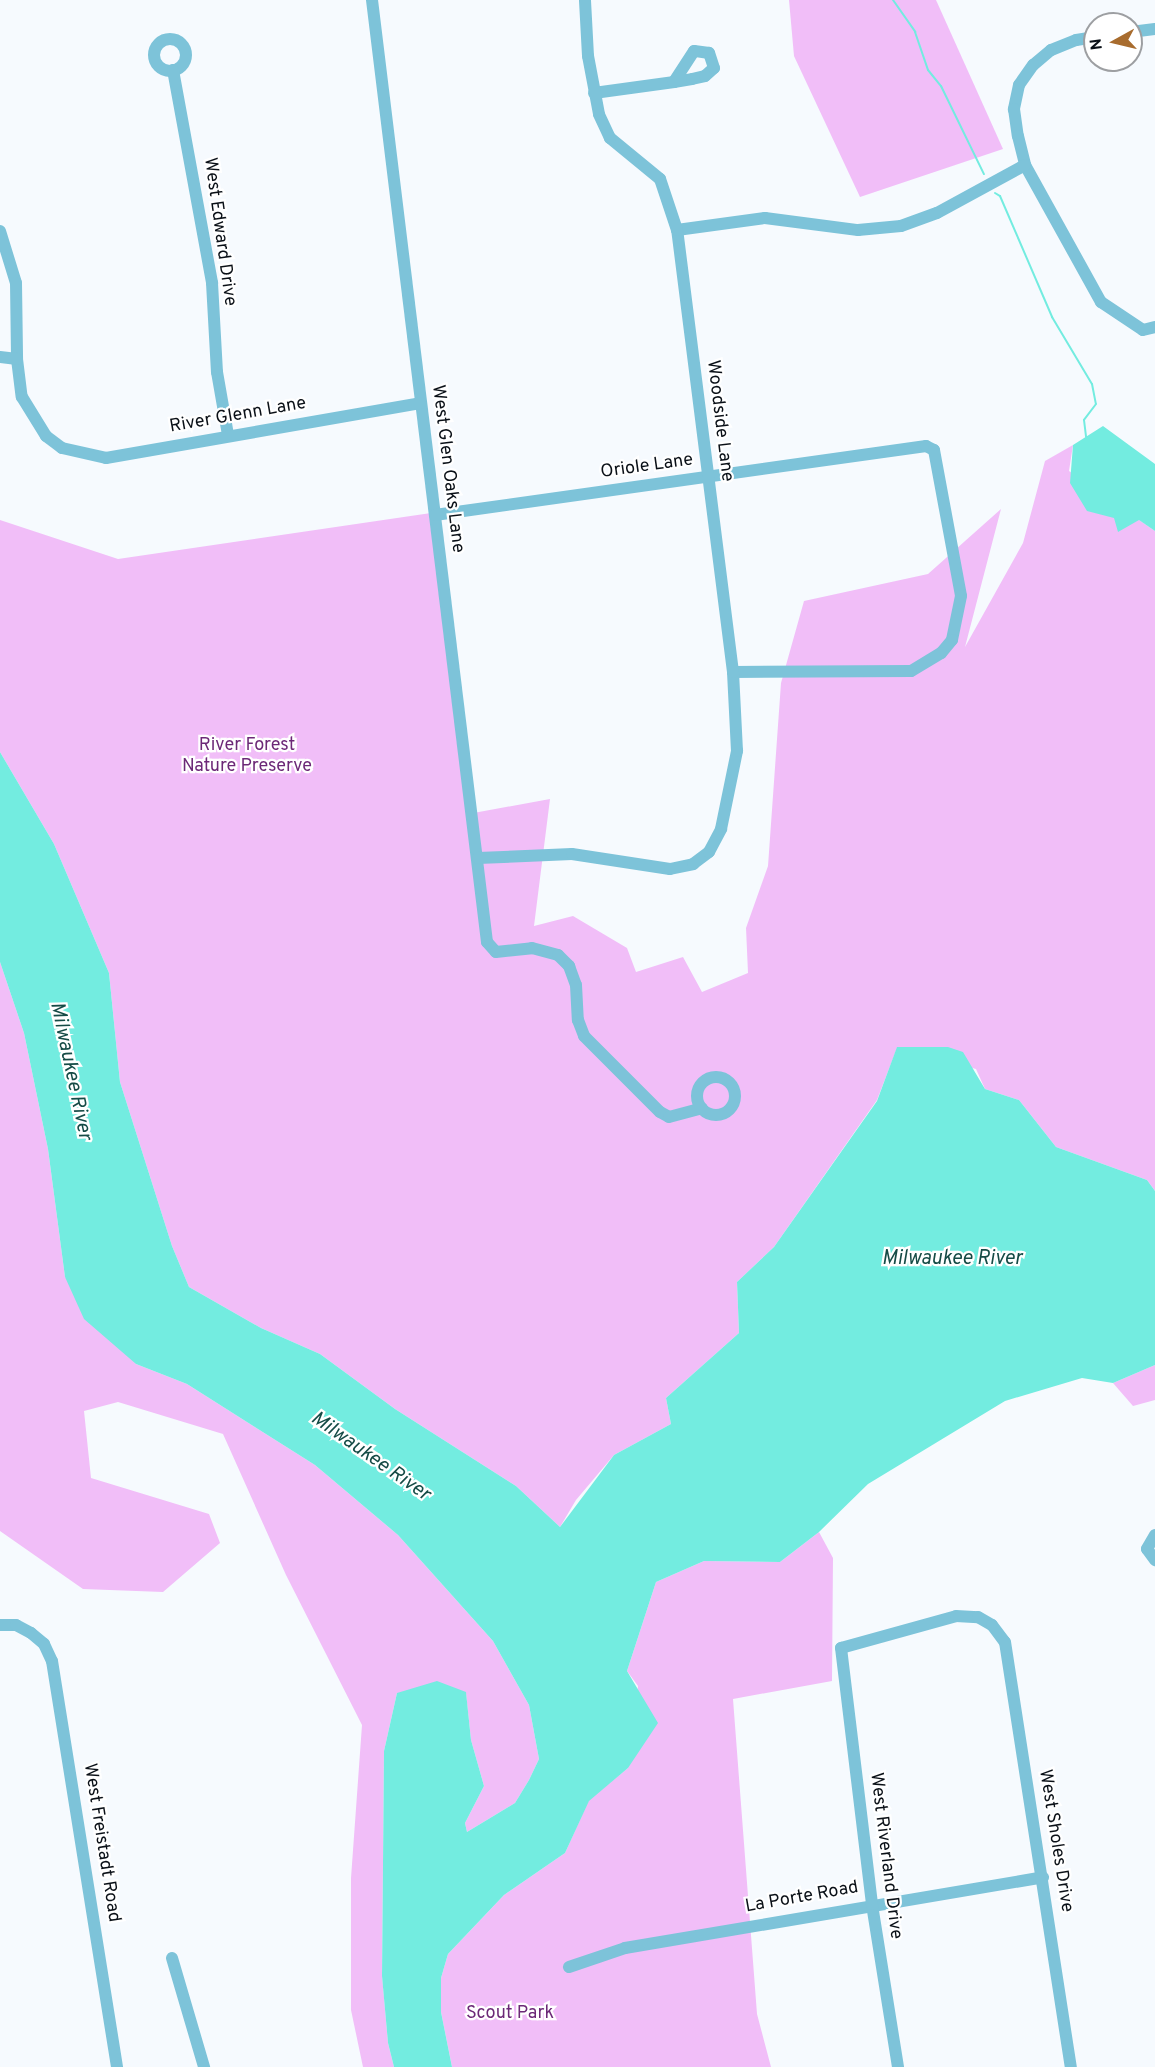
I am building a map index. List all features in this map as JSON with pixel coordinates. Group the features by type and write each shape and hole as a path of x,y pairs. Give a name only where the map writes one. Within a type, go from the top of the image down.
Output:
{"street":[{"name":"West Glen Oaks Lane","path":"372,0 487,942 496,952 532,948 558,955 569,966 576,985 578,1020 584,1036 660,1112 669,1117 702,1108"},
{"name":"Woodside Lane","path":"478,858 572,854 670,869 693,864 709,852 728,806 737,751 733,672 677,230 660,178 610,138 594,93 585,0"},
{"path":"1083,39 1051,50 1033,65 1019,85 1014,109 1025,165 1101,302 1149,329"},
{"name":"West Edward Drive","path":"173,70 212,282 216,372 228,435"},
{"path":"594,93 674,82"},
{"path":"677,230 765,218 858,230 901,226 937,213 1025,165"},
{"path":"0,231 16,283 17,358 0,357"},
{"name":"River Glenn Lane","path":"17,358 22,396 32,417 46,436 62,448 106,458 420,403"},
{"name":"Oriole Lane","path":"435,515 926,446 934,450 961,596 952,640 941,653 911,671 733,672"},
{"path":"1155,1534 1147,1549 1155,1560"},
{"name":"West Sholes Drive","path":"841,1648 956,1616 978,1617 993,1625 1005,1642 1071,2067"},
{"name":"West Freistadt Road","path":"0,1625 16,1625 31,1633 44,1644 52,1661 60,1698 117,2067"},
{"name":"West Riverland Drive","path":"841,1648 872,1904 898,2067"},
{"name":"La Porte Road","path":"569,1967 625,1947 1043,1877"},
{"path":"171,1958 204,2067"}],"green space":[{"path":"789,0 936,0 1003,149 860,197 794,56"},
{"name":"River Forest Nature Preserve","path":"1073,445 1069,471 1155,531 1155,1191 1147,1180 1056,1147 1019,1100 985,1089 976,1069 897,1048 877,1100 774,1247 737,1282 739,1333 666,1398 671,1424 614,1455 576,1500 560,1527 516,1486 395,1409 320,1354 261,1328 189,1287 172,1246 120,1082 109,973 54,844 0,752 0,520 118,559 431,513 468,814 550,799 534,926 573,916 627,948 636,972 683,957 702,992 748,973 746,928 768,866 781,683 804,601 928,574 1001,509 965,647 1023,543 1045,461"},
{"path":"0,962 24,1033 48,1149 65,1277 136,1364 187,1384 315,1465 398,1535 493,1641 529,1705 539,1759 529,1780 515,1803 467,1832 465,1823 484,1786 471,1740 466,1693 397,1693 384,1751 382,1975 388,2043 394,2067 363,2067 351,2010 351,1878 362,1725 286,1575 223,1434 118,1402 84,1411 91,1478 209,1514 220,1543 163,1592 83,1589 0,1531"},
{"path":"1155,1365 1155,1400 1133,1406 1113,1383"},
{"name":"Scout Park","path":"819,1532 833,1558 832,1681 733,1699 757,2014 771,2067 452,2067 441,2012 441,1978 448,1954 504,1895 565,1853 589,1800 628,1768 638,1686 627,1671 656,1582 704,1561 780,1562"}],"water":[{"path":"1103,426 1155,464 1155,531 1139,520 1118,532 1114,518 1087,511 1070,483 1073,445"},
{"name":"Milwaukee River","path":"0,752 54,844 109,973 120,1082 172,1246 189,1287 261,1328 320,1354 395,1409 516,1486 560,1527 614,1455 671,1424 666,1398 739,1333 737,1282 774,1247 877,1101 897,1047 948,1047 963,1052 985,1089 1019,1100 1056,1147 1147,1180 1155,1191 1155,1365 1113,1383 1082,1378 1005,1401 868,1484 819,1532 780,1562 704,1561 656,1582 627,1671 658,1723 628,1768 589,1801 565,1853 504,1895 448,1954 441,1978 441,2012 452,2067 394,2067 388,2043 382,1976 384,1751 397,1693 437,1681 466,1692 471,1740 484,1786 465,1823 467,1832 515,1803 529,1780 539,1759 529,1705 493,1641 398,1535 315,1465 187,1384 136,1364 84,1319 65,1277 48,1149 24,1033 0,962"}],"waterway":[{"path":"893,0 915,32 928,70 941,86 984,174"},
{"path":"995,193 1000,196 1052,317 1092,384 1096,404 1084,420 1086,437"}]}
